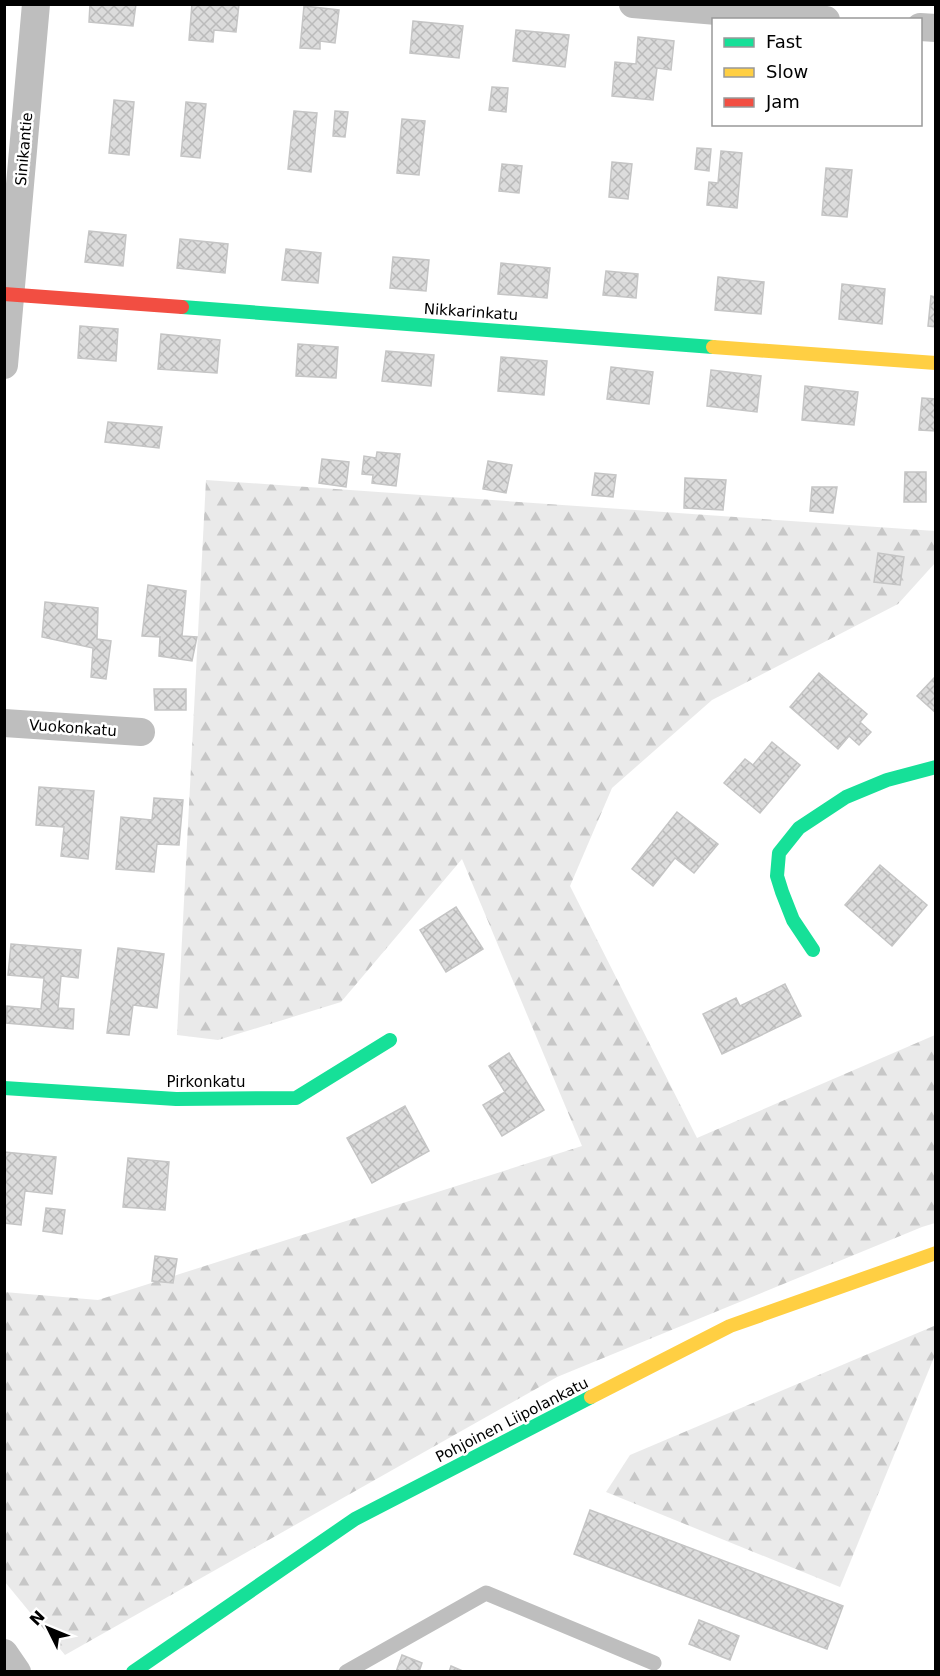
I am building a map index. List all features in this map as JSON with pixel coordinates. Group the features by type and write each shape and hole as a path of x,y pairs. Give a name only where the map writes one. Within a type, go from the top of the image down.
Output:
{"street":[{"name":"Sinikantie","path":"4,365 8,294 36,4"},
{"path":"633,4 802,18"},
{"name":"Nikkarinkatu","path":"8,294 936,363"},
{"name":"Vuokonkatu","path":"4,723 141,732"},
{"path":"813,950 793,920 782,892 777,876 779,853 799,828 846,797 887,780 936,767"},
{"name":"Pirkonkatu","path":"4,1088 176,1099 296,1098 390,1040"},
{"name":"Pohjoinen Liipolankatu","path":"134,1671 355,1519 730,1326 936,1253"},
{"path":"4,1653 17,1671"}],"lane":[{"path":"346,1671 486,1593 654,1663"}],"green space":[{"path":"206,480 935,531 935,563 898,604 712,700 612,788 570,886 697,1138 935,1035 935,1223 557,1377 65,1655 5,1582 4,1292 98,1300 582,1146 462,859 341,1002 218,1040 177,1035"},
{"path":"934,1326 935,1355 840,1587 606,1492 630,1455"}],"building":[{"path":"90,4 136,4 133,26 89,22"},
{"path":"192,4 239,4 236,32 214,30 213,42 189,40"},
{"path":"304,6 339,10 335,43 320,41 320,49 300,48"},
{"path":"413,21 463,26 459,58 410,53"},
{"path":"516,30 569,35 565,67 513,61"},
{"path":"638,37 674,41 671,70 657,68 653,100 612,96 615,62 636,64"},
{"path":"492,87 508,88 506,112 489,110"},
{"path":"114,100 134,102 129,155 109,153"},
{"path":"186,102 206,104 200,158 181,156"},
{"path":"294,111 317,113 311,172 288,169"},
{"path":"335,111 348,112 345,137 333,136"},
{"path":"402,119 425,121 419,175 397,173"},
{"path":"697,148 711,149 709,171 695,169"},
{"path":"721,151 742,153 737,208 707,205 709,182 718,183"},
{"path":"612,162 632,164 628,199 609,197"},
{"path":"502,164 522,166 519,193 499,191"},
{"path":"826,168 852,170 847,217 822,215"},
{"path":"89,231 126,235 123,266 85,262"},
{"path":"180,239 228,244 225,273 177,268"},
{"path":"286,249 321,253 318,283 282,280"},
{"path":"393,257 429,260 426,291 390,288"},
{"path":"501,263 550,268 547,298 498,294"},
{"path":"606,271 638,274 636,298 603,295"},
{"path":"718,277 764,282 761,314 715,310"},
{"path":"842,284 885,289 882,324 839,319"},
{"path":"931,296 936,297 936,327 928,326"},
{"path":"80,326 118,329 116,361 78,358"},
{"path":"161,334 220,340 217,373 158,369"},
{"path":"298,344 338,347 336,378 296,376"},
{"path":"386,351 434,355 431,386 382,381"},
{"path":"501,357 547,361 544,395 498,391"},
{"path":"611,367 653,372 649,404 607,399"},
{"path":"711,370 761,376 757,412 707,406"},
{"path":"805,386 858,392 854,425 802,420"},
{"path":"922,398 936,399 936,431 919,430"},
{"path":"108,422 162,427 159,448 105,442"},
{"path":"377,452 400,454 396,486 372,483 373,475 362,474 364,456 376,458"},
{"path":"322,459 349,462 346,487 319,483"},
{"path":"488,461 512,465 506,493 483,489"},
{"path":"905,472 926,472 926,502 904,502"},
{"path":"595,473 616,475 613,497 592,495"},
{"path":"685,478 726,480 723,510 684,508"},
{"path":"812,487 837,487 833,513 810,511"},
{"path":"878,553 904,557 900,585 874,582"},
{"path":"148,585 186,591 182,636 197,637 192,661 159,656 160,637 142,636"},
{"path":"45,602 98,608 97,639 111,641 106,679 91,677 93,648 42,637"},
{"path":"819,673 867,714 860,722 871,732 859,745 849,736 838,749 790,707"},
{"path":"936,676 936,713 917,696"},
{"path":"154,689 186,689 186,710 155,710"},
{"path":"772,742 800,765 760,813 724,783 745,759 753,765"},
{"path":"39,787 94,791 88,859 61,856 64,827 36,825"},
{"path":"154,798 183,800 179,845 157,844 154,872 116,869 121,817 152,820"},
{"path":"677,812 718,844 694,873 675,858 653,886 632,869"},
{"path":"880,865 927,905 892,946 845,905"},
{"path":"456,907 483,949 446,972 420,930"},
{"path":"11,944 81,950 78,978 61,976 58,1008 74,1009 73,1029 6,1023 7,1006 41,1009 44,978 8,975"},
{"path":"118,948 164,954 157,1008 133,1005 129,1035 107,1033"},
{"path":"785,984 801,1016 722,1054 703,1014 736,998 740,1006"},
{"path":"509,1053 544,1110 502,1136 483,1105 505,1092 489,1066"},
{"path":"405,1106 429,1151 372,1183 347,1138"},
{"path":"4,1152 56,1157 52,1194 25,1191 21,1225 4,1223"},
{"path":"128,1158 169,1162 165,1210 123,1207"},
{"path":"46,1208 65,1210 62,1234 43,1231"},
{"path":"155,1256 177,1259 173,1283 152,1281"},
{"path":"590,1510 843,1606 827,1649 574,1554"},
{"path":"699,1620 739,1636 730,1660 689,1644"},
{"path":"402,1655 422,1663 419,1672 396,1672"},
{"path":"451,1666 465,1672 449,1672"}],"traffic: fast":[{"path":"182,307 713,347"},
{"path":"813,950 793,920 782,892 777,876 779,853 799,828 846,797 887,780 936,767"},
{"path":"4,1088 176,1099 296,1098 390,1040"},
{"path":"133,1672 355,1519 591,1397"}],"traffic: slow":[{"path":"713,347 936,363"},
{"path":"591,1397 730,1326 936,1253"}],"traffic: jam":[{"path":"4,294 182,307"}]}
